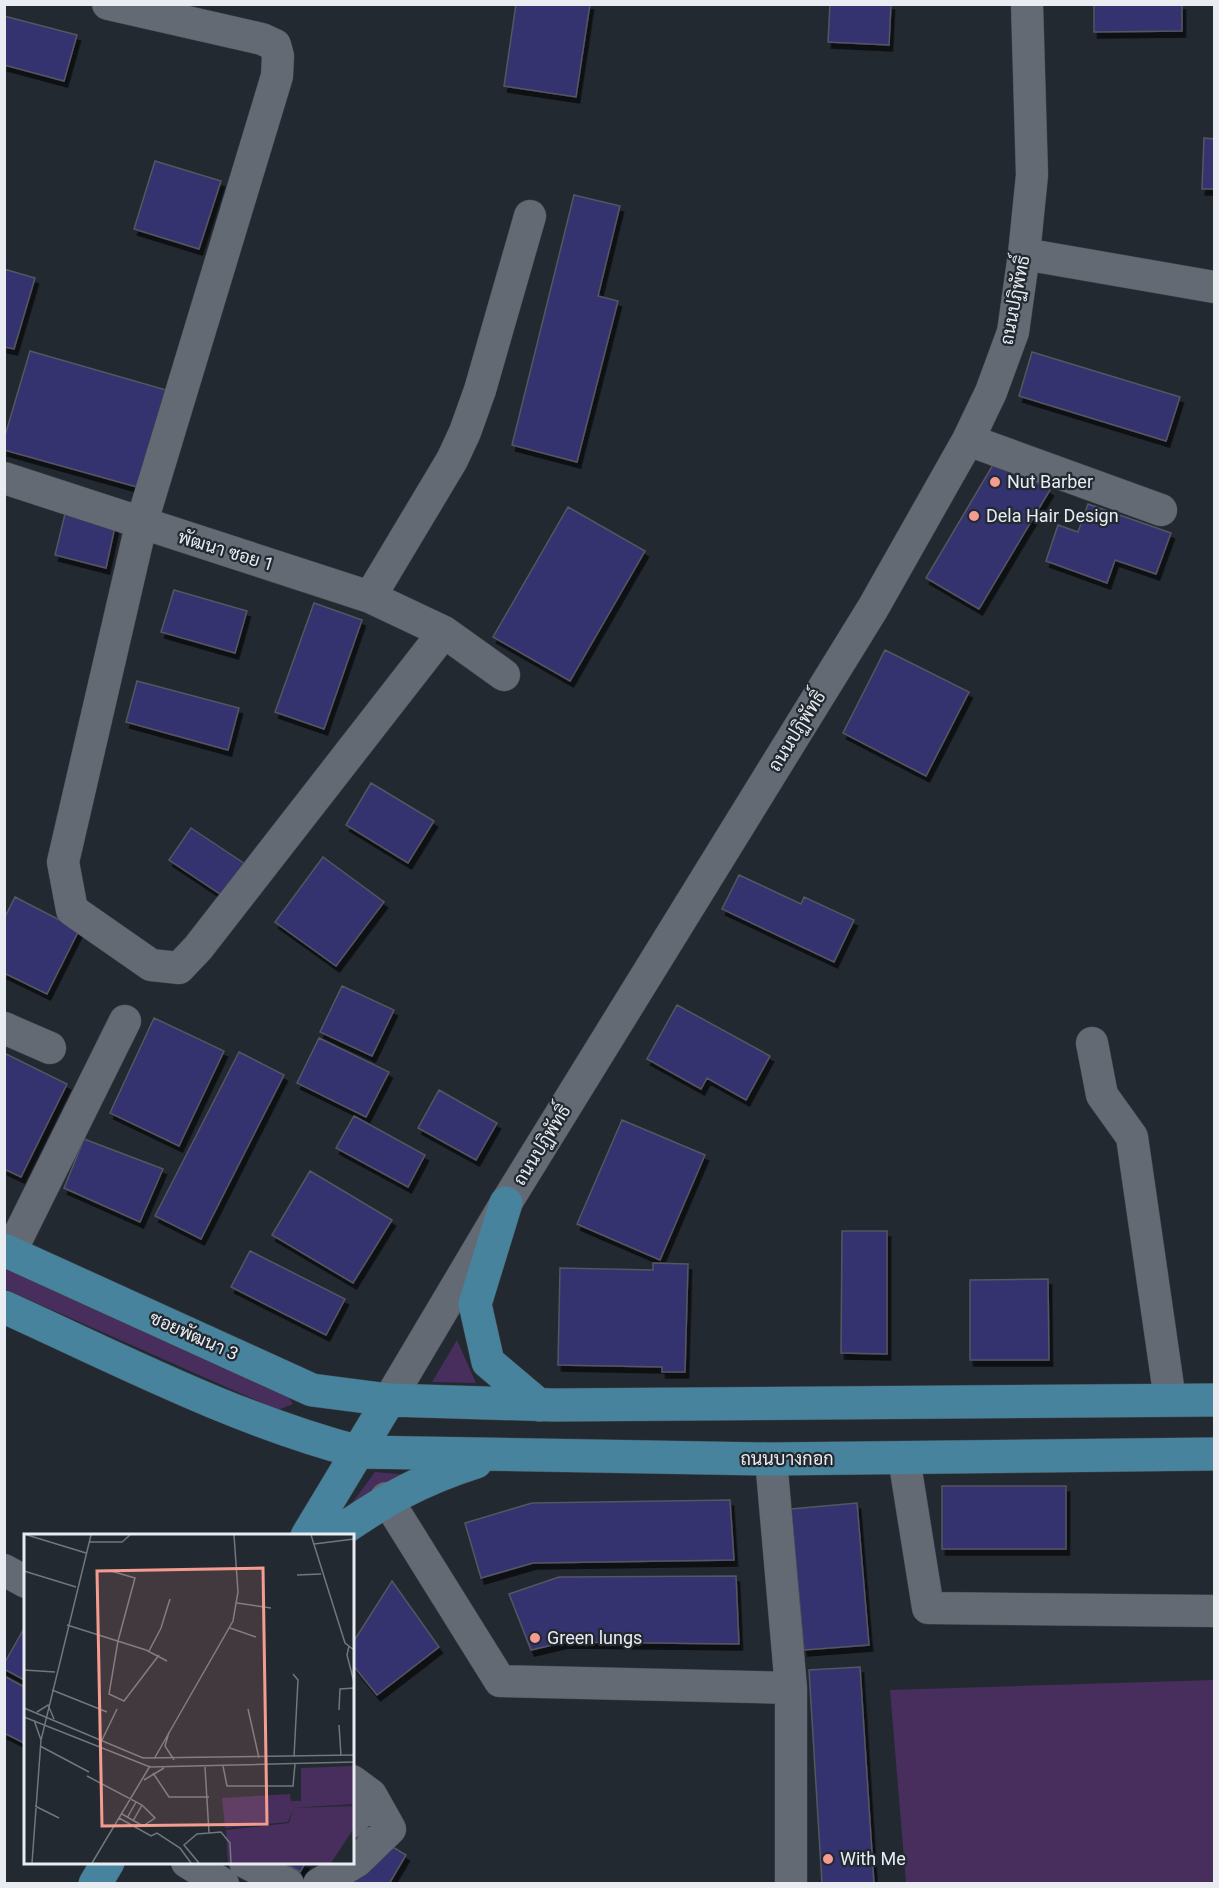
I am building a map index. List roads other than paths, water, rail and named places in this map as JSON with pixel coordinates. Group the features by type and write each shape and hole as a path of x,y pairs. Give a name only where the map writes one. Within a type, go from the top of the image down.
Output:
{"main road":[{"path":"506,1203 475,1304 488,1362 539,1405"},
{"name":"ซอยพัฒนา 3","path":"7,1251 312,1390 390,1400"},
{"path":"4,1307 211,1401 299,1437 359,1452"},
{"path":"308,1534 390,1400 539,1405 1215,1400"},
{"name":"ถนนบางกอก","path":"359,1452 771,1459 1215,1454"},
{"path":"336,1534 386,1498 438,1473 500,1454"},
{"path":"95,1884 107,1864"}],"street":[{"path":"108,4 262,39 274,45 278,56 277,76 141,525 63,862 72,910 151,965 179,969 198,948 444,632"},
{"name":"ถนนปฏิพัทธิ์","path":"390,1400 506,1203 873,608 968,440 991,392 1013,332 1032,175 1027,4"},
{"path":"370,597 452,460 465,432 530,216"},
{"path":"1024,254 1215,286"},
{"path":"968,440 1161,510"},
{"name":"พัฒนา ซอย 1","path":"4,478 141,525 370,597 444,632 504,675"},
{"path":"7,1251 125,1022"},
{"path":"4,1028 50,1048"},
{"path":"1092,1043 1102,1095 1132,1137 1170,1400"},
{"path":"904,1458 928,1608 1215,1611"},
{"path":"771,1459 791,1688 791,1884"},
{"path":"386,1498 500,1681 791,1688"},
{"path":"4,1570 24,1581"},
{"path":"354,1815 362,1788"},
{"path":"354,1864 390,1829 362,1788"},
{"path":"189,1864 223,1884"},
{"path":"311,1884 324,1864"},
{"path":"320,1884 354,1864"}],"place":[{"name":"Nut Barber","path":"995,482"},
{"name":"Dela Hair Design","path":"974,516"},
{"name":"Green lungs","path":"535,1638"},
{"name":"With Me","path":"828,1859"}]}
